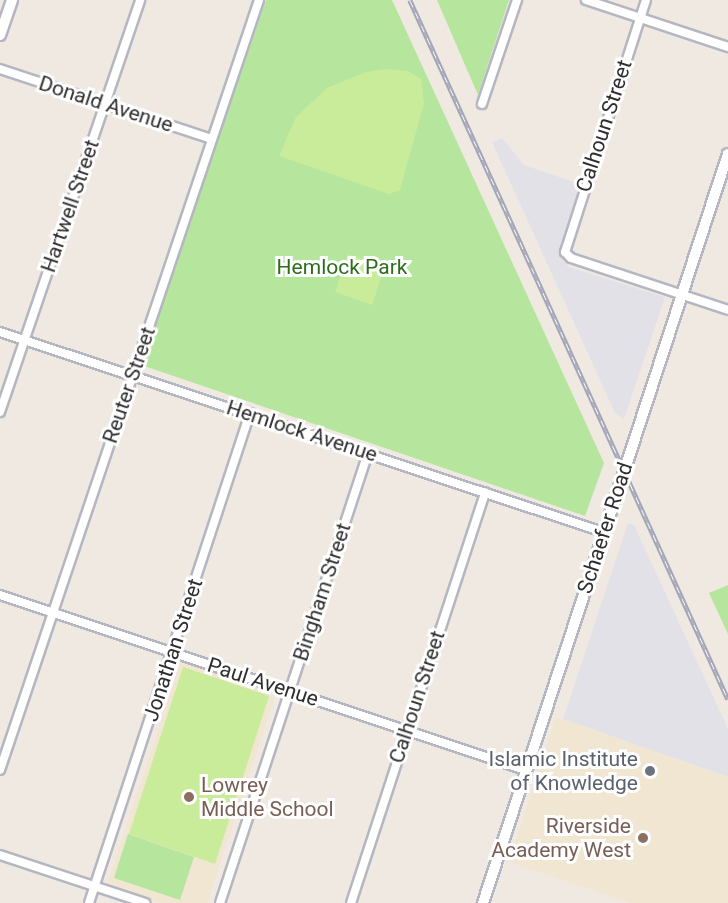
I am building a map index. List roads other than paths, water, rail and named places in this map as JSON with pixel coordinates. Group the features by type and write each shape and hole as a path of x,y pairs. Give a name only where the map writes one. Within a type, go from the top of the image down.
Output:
{"main road":[{"path":"0,35 12,0"},
{"name":"Schaefer Road","path":"483,903 728,154"}],"street":[{"name":"Hartwell Street","path":"0,412 140,0"},
{"name":"Reuter Street","path":"0,770 259,0"},
{"path":"482,104 517,0"},
{"path":"586,0 728,47"},
{"name":"Calhoun Street","path":"646,0 565,252 571,258 682,295"},
{"name":"Donald Avenue","path":"0,69 212,139"},
{"path":"682,295 728,310"},
{"name":"Hemlock Avenue","path":"0,332 250,413 603,532"},
{"name":"Jonathan Street","path":"88,903 250,413"},
{"name":"Bingham Street","path":"220,903 368,453"},
{"name":"Calhoun Street","path":"351,903 485,492"},
{"name":"Paul Avenue","path":"0,594 525,770"},
{"path":"0,855 144,903"}],"railway":[{"path":"410,0 728,699"}],"place":[{"name":"Islamic Institute of Knowledge","path":"650,771"},
{"name":"Lowrey Middle School","path":"189,797"},
{"name":"Riverside Academy West","path":"643,838"}],"park label":[{"name":"Hemlock Park","path":"342,267"}]}
